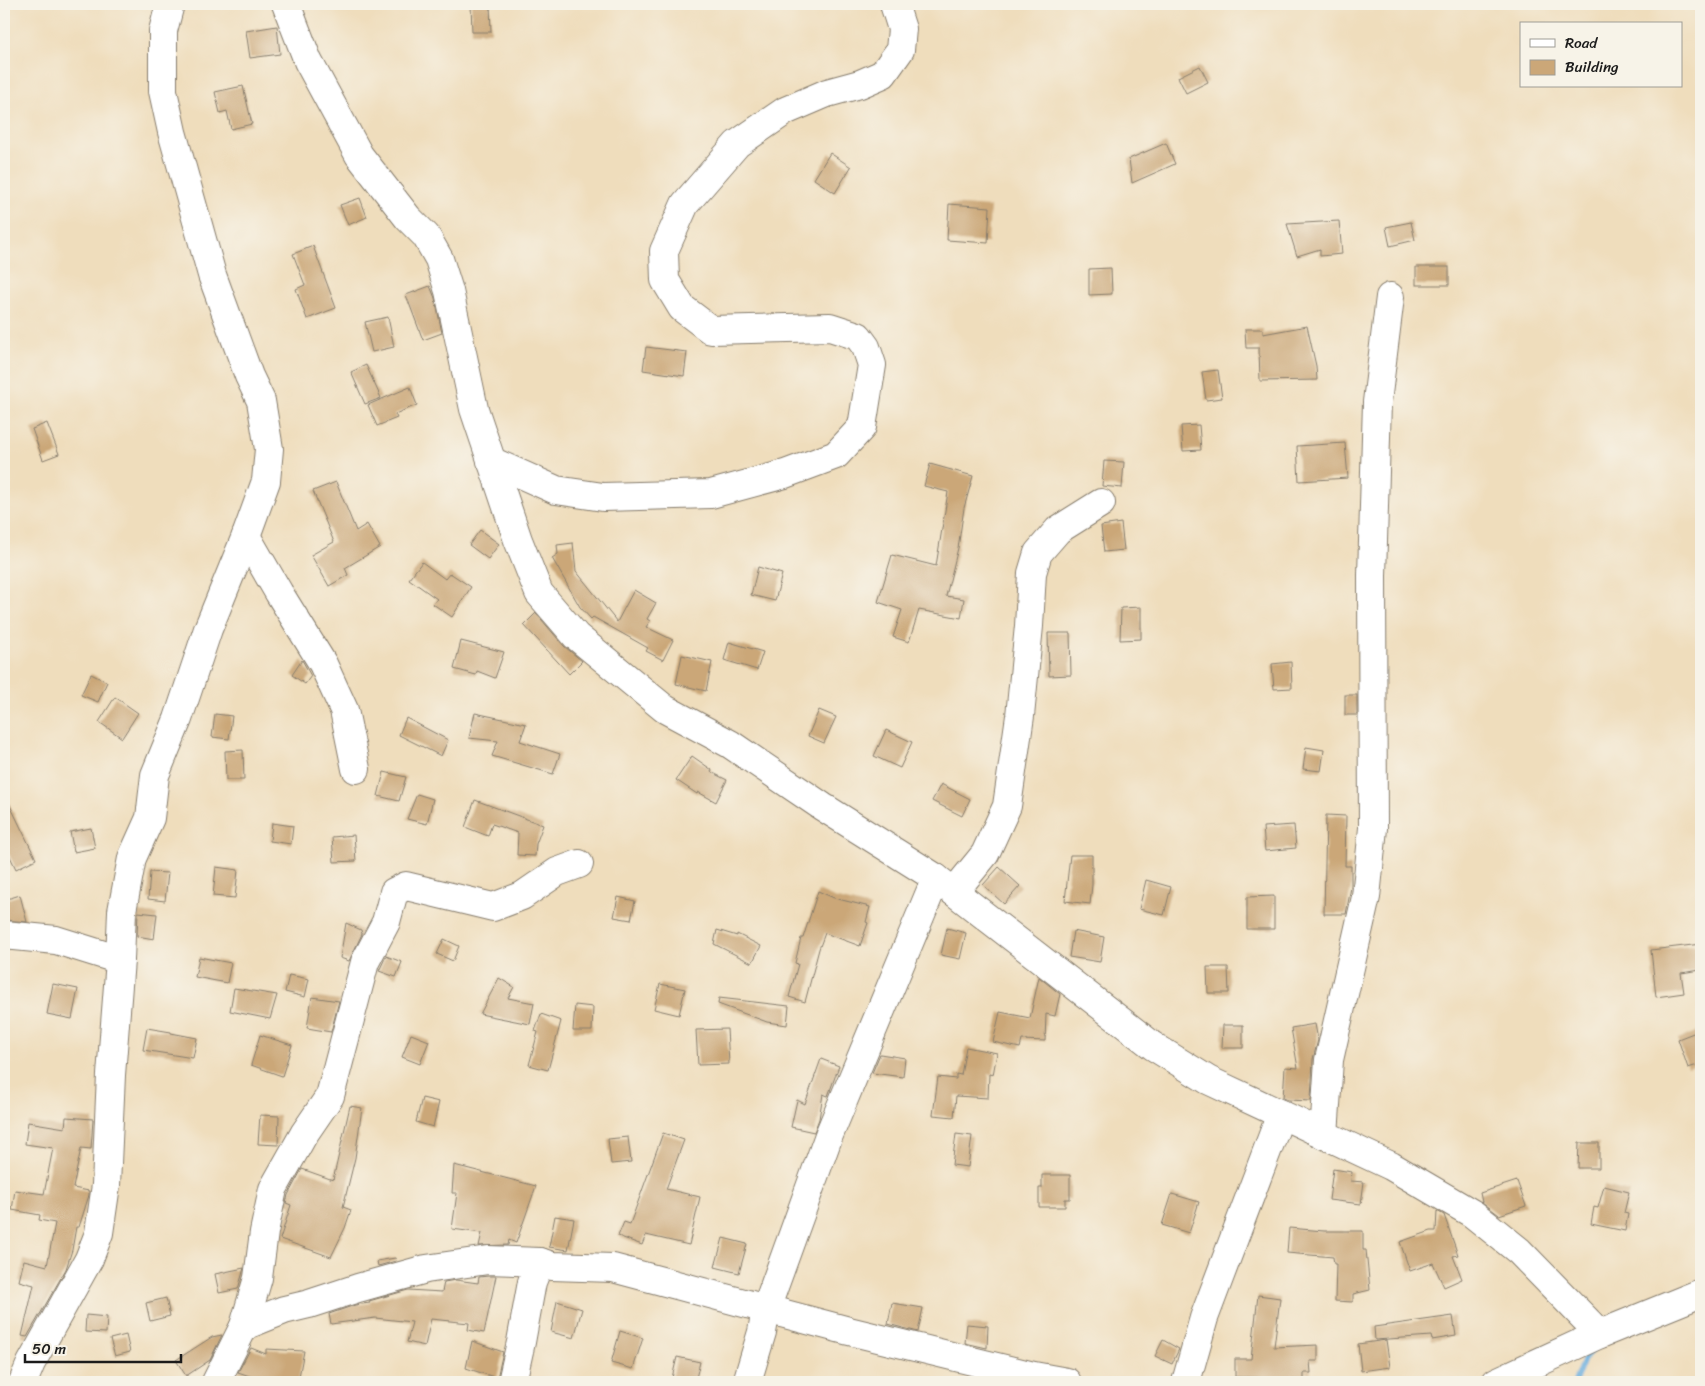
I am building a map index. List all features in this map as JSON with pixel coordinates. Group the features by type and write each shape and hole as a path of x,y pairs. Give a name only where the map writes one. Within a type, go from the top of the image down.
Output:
{"street":[{"path":"23,1382 31,1363 89,1259 99,1233 106,1185 122,911 132,858 150,818 155,775 178,719 208,629 266,482 269,448 262,401 249,376 212,275 172,132 163,91 164,31 170,4"},
{"path":"286,4 308,60 360,155 408,218 426,236 439,259 449,292 474,409 518,540 539,593 576,636 665,709 730,744 823,807 945,885 1153,1046 1208,1080 1391,1166 1473,1214 1519,1251 1600,1334"},
{"path":"491,461 556,490 603,497 712,494 785,474 836,455 862,427 872,365 866,347 858,336 830,327 711,330 682,308 665,280 664,251 685,204 737,144 785,112 827,93 860,84 883,74 900,50 902,29 894,4"},
{"path":"1324,1135 1329,1060 1366,897 1373,828 1372,576 1376,402 1390,298"},
{"path":"747,1382 762,1332 766,1309 829,1135 945,885 985,854 1007,806 1029,626 1032,573 1038,552 1058,530 1100,503"},
{"path":"246,536 323,664 344,710 356,769"},
{"path":"216,1382 244,1326 258,1278 264,1232 273,1189 304,1134 330,1096 365,962 386,922 394,892 406,886 494,907 522,896 557,872 579,864"},
{"path":"4,935 56,940 120,960"},
{"path":"1186,1382 1204,1318 1281,1114"},
{"path":"244,1326 284,1310 426,1269 488,1260 540,1262 552,1266 613,1268 766,1309 1034,1376 1067,1382"},
{"path":"512,1382 522,1342 532,1282 540,1262"},
{"path":"1496,1382 1600,1334 1701,1293"}],"building":[{"path":"471,4 490,4 491,32 472,32"},
{"path":"277,26 280,54 250,58 246,31"},
{"path":"1200,66 1208,82 1186,93 1178,77"},
{"path":"243,86 252,124 231,129 227,111 220,113 215,92"},
{"path":"1166,143 1175,164 1132,183 1129,159"},
{"path":"830,153 851,167 835,193 814,179"},
{"path":"360,198 367,217 348,225 340,205"},
{"path":"949,204 990,207 988,243 947,240"},
{"path":"1339,221 1342,254 1320,256 1320,249 1297,256 1287,224"},
{"path":"1411,222 1415,240 1390,246 1386,227"},
{"path":"313,246 336,308 307,319 296,289 305,285 293,254"},
{"path":"1416,267 1449,267 1449,285 1416,285"},
{"path":"1111,268 1112,294 1089,295 1089,269"},
{"path":"430,286 435,298 442,333 423,340 406,295"},
{"path":"388,317 394,347 372,352 365,322"},
{"path":"1307,326 1316,366 1317,380 1260,381 1259,348 1246,348 1245,329 1263,329 1263,334"},
{"path":"646,347 687,352 684,376 643,370"},
{"path":"366,365 381,398 365,404 351,372"},
{"path":"1218,370 1222,398 1206,400 1202,372"},
{"path":"410,387 417,405 395,414 397,418 377,426 368,405"},
{"path":"47,423 59,454 43,460 32,429"},
{"path":"1199,425 1201,450 1183,451 1181,426"},
{"path":"1345,443 1348,478 1299,481 1297,446"},
{"path":"1104,461 1124,462 1122,488 1102,486"},
{"path":"930,464 973,476 964,508 958,548 946,596 964,599 961,618 919,610 909,642 893,637 902,610 878,602 892,555 936,566 948,492 924,486"},
{"path":"336,482 356,531 367,524 380,547 345,568 348,575 329,586 311,555 334,542 313,491"},
{"path":"1121,523 1124,550 1104,552 1101,526"},
{"path":"480,530 499,544 488,559 469,545"},
{"path":"573,543 576,571 617,622 634,590 656,603 647,619 650,621 646,627 673,640 663,660 646,651 648,648 593,617 591,619 580,607 552,558 558,554 557,545"},
{"path":"422,562 445,579 450,573 471,587 452,617 433,604 437,599 409,579"},
{"path":"758,567 782,574 775,601 751,595"},
{"path":"1141,607 1141,639 1120,640 1121,608"},
{"path":"536,613 564,646 582,661 569,674 524,625"},
{"path":"1048,633 1070,633 1071,675 1049,676"},
{"path":"461,641 504,652 495,678 477,671 476,675 454,669"},
{"path":"729,642 763,652 757,670 724,660"},
{"path":"682,655 712,662 706,691 676,684"},
{"path":"302,660 311,676 305,684 292,675"},
{"path":"1291,662 1292,688 1274,689 1272,664"},
{"path":"91,674 107,682 98,702 81,695"},
{"path":"1345,695 1357,695 1357,715 1345,715"},
{"path":"115,697 138,713 122,738 99,722"},
{"path":"819,710 836,717 824,743 808,736"},
{"path":"475,713 526,724 520,741 560,754 553,774 492,756 498,741 469,738"},
{"path":"215,714 232,716 229,739 212,737"},
{"path":"406,718 448,740 441,756 399,735"},
{"path":"886,730 912,742 900,768 874,756"},
{"path":"1306,747 1324,750 1321,771 1303,769"},
{"path":"243,750 244,780 226,780 225,751"},
{"path":"692,756 712,770 711,772 727,780 716,802 698,792 697,794 676,780"},
{"path":"384,772 406,777 399,801 378,796"},
{"path":"941,784 970,799 962,816 932,801"},
{"path":"4,793 36,859 16,869 4,844"},
{"path":"417,794 433,799 427,824 407,819"},
{"path":"475,800 543,825 536,844 535,856 517,855 518,833 492,824 488,836 465,827"},
{"path":"1326,815 1346,816 1345,866 1351,866 1351,887 1346,914 1324,914"},
{"path":"272,823 293,826 291,844 270,841"},
{"path":"1294,825 1296,848 1265,851 1263,827"},
{"path":"91,828 95,848 74,852 70,832"},
{"path":"354,835 356,861 334,862 332,837"},
{"path":"1070,855 1092,855 1090,904 1065,901"},
{"path":"216,867 238,870 235,898 213,896"},
{"path":"999,867 1020,886 1004,904 983,885"},
{"path":"150,872 168,873 165,901 148,899"},
{"path":"1146,880 1171,887 1164,915 1139,909"},
{"path":"818,891 834,898 870,907 866,922 868,923 860,946 825,933 805,1002 789,997 798,964 795,963 801,938 803,938"},
{"path":"20,895 27,922 4,920 4,900"},
{"path":"1274,896 1274,929 1247,929 1247,897"},
{"path":"618,897 635,901 631,920 614,917"},
{"path":"138,912 157,914 154,939 137,936"},
{"path":"346,923 361,930 362,934 349,961 340,958"},
{"path":"947,928 966,933 960,959 941,955"},
{"path":"717,930 737,936 737,934 761,946 752,963 714,944"},
{"path":"1073,931 1104,937 1100,962 1069,957"},
{"path":"444,939 459,946 453,961 437,954"},
{"path":"1701,944 1701,970 1681,973 1684,993 1656,997 1651,950"},
{"path":"386,956 402,962 396,977 379,971"},
{"path":"199,957 231,963 227,983 195,977"},
{"path":"1207,967 1228,967 1229,993 1208,993"},
{"path":"289,975 309,979 305,997 285,992"},
{"path":"1039,977 1060,994 1055,1016 1046,1014 1045,1041 1022,1040 1020,1048 993,1042 1000,1012 1030,1018"},
{"path":"499,978 514,987 508,998 534,1003 530,1024 480,1014"},
{"path":"53,984 78,989 72,1019 47,1014"},
{"path":"660,984 685,989 679,1015 654,1009"},
{"path":"234,988 277,995 270,1019 230,1011"},
{"path":"312,997 339,1001 331,1032 307,1028"},
{"path":"719,998 789,1006 787,1025 767,1022 718,1004"},
{"path":"575,1005 593,1007 592,1031 573,1031"},
{"path":"541,1014 561,1021 548,1070 529,1065 538,1032 535,1031"},
{"path":"1315,1024 1318,1040 1313,1059 1311,1101 1288,1100 1283,1098 1285,1067 1298,1068 1291,1028"},
{"path":"1223,1025 1243,1025 1243,1048 1222,1048"},
{"path":"147,1028 197,1038 193,1058 143,1050"},
{"path":"727,1029 729,1064 698,1065 696,1030"},
{"path":"1701,1030 1701,1064 1688,1068 1678,1039"},
{"path":"411,1034 429,1041 420,1064 402,1057"},
{"path":"260,1035 292,1045 282,1076 251,1065"},
{"path":"966,1047 997,1053 993,1075 989,1074 988,1098 956,1096 954,1117 933,1115 938,1077 956,1079 956,1074 961,1075"},
{"path":"880,1054 905,1058 903,1077 872,1073"},
{"path":"821,1059 839,1066 828,1096 823,1094 819,1119 814,1132 791,1127 797,1100 805,1104"},
{"path":"422,1098 439,1102 433,1127 416,1122"},
{"path":"350,1106 362,1108 355,1158 343,1207 351,1210 345,1228 331,1257 280,1239 291,1205 286,1203 288,1195 302,1169 333,1180"},
{"path":"260,1115 279,1116 278,1145 258,1144"},
{"path":"66,1117 93,1119 91,1149 81,1148 73,1188 89,1191 89,1195 79,1227 76,1227 66,1269 27,1337 22,1336 34,1285 19,1281 24,1260 47,1266 55,1223 39,1220 40,1215 12,1210 15,1190 44,1194 53,1148 25,1144 28,1122 65,1128"},
{"path":"663,1133 684,1140 666,1189 700,1197 689,1245 646,1235 642,1245 618,1236 624,1222 630,1224"},
{"path":"956,1134 972,1136 968,1167 952,1165"},
{"path":"628,1137 631,1162 611,1164 608,1139"},
{"path":"1579,1143 1599,1143 1599,1168 1578,1168"},
{"path":"454,1165 536,1186 516,1243 509,1240 508,1245 479,1246 482,1233 452,1229 457,1193 452,1193"},
{"path":"1333,1169 1352,1172 1351,1181 1364,1182 1361,1204 1329,1200"},
{"path":"1042,1175 1070,1175 1070,1199 1065,1199 1065,1207 1039,1207 1039,1188 1042,1188"},
{"path":"1517,1181 1526,1206 1499,1215 1482,1202 1480,1193"},
{"path":"1604,1186 1629,1192 1624,1213 1628,1214 1625,1231 1591,1224 1594,1207 1598,1208"},
{"path":"1172,1194 1199,1202 1189,1233 1162,1225"},
{"path":"1437,1211 1444,1215 1458,1255 1453,1256 1462,1279 1444,1287 1433,1263 1410,1271 1400,1242 1436,1231"},
{"path":"555,1216 574,1219 568,1250 549,1247"},
{"path":"1289,1228 1324,1231 1363,1231 1363,1250 1366,1250 1370,1290 1353,1294 1353,1302 1335,1301 1336,1264 1334,1264 1333,1257 1287,1253"},
{"path":"723,1238 747,1244 739,1273 715,1267"},
{"path":"395,1258 396,1261 378,1266 377,1261"},
{"path":"244,1268 238,1289 219,1293 215,1274"},
{"path":"496,1276 484,1333 468,1330 469,1323 431,1319 425,1346 407,1342 412,1322 375,1318 331,1324 329,1314 355,1305 370,1303 369,1301 408,1290 442,1292 444,1282 456,1280 478,1283 479,1277"},
{"path":"1258,1295 1280,1298 1274,1347 1318,1345 1318,1361 1310,1361 1311,1373 1304,1373 1304,1382 1286,1382 1285,1378 1235,1377 1235,1359 1251,1359"},
{"path":"166,1298 170,1316 150,1321 146,1303"},
{"path":"557,1301 582,1309 574,1338 551,1332"},
{"path":"892,1303 923,1308 918,1332 888,1324"},
{"path":"86,1315 107,1317 106,1333 85,1332"},
{"path":"1453,1316 1456,1336 1432,1340 1431,1336 1375,1340 1374,1327"},
{"path":"967,1324 988,1326 987,1348 965,1343"},
{"path":"620,1331 643,1338 633,1369 611,1363"},
{"path":"126,1335 130,1352 115,1356 110,1339"},
{"path":"222,1335 210,1360 186,1376 176,1360 212,1337"},
{"path":"1163,1340 1179,1349 1172,1364 1155,1356"},
{"path":"1386,1340 1390,1367 1361,1371 1358,1344"},
{"path":"472,1341 503,1352 497,1378 466,1368"},
{"path":"251,1348 266,1354 266,1349 304,1351 298,1382 267,1382 238,1372"},
{"path":"677,1357 700,1362 695,1382 671,1382"}],"waterway":[{"path":"1575,1382 1584,1359 1593,1349"}]}
